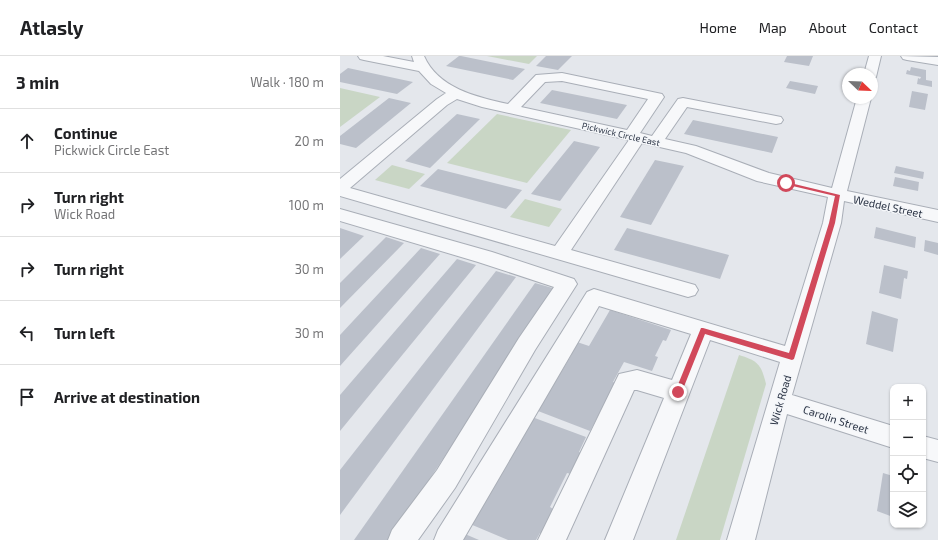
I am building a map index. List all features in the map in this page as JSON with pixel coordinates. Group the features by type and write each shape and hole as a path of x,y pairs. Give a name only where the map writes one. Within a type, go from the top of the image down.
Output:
{"street":[{"path":"364,56 421,62"},
{"path":"873,68 876,56"},
{"path":"907,56 938,61"},
{"name":"Pickwick Circle East","path":"421,62 436,81 456,93 482,102 706,154 763,177 838,195"},
{"path":"511,109 541,78 562,77 776,120"},
{"path":"340,188 442,102 456,93"},
{"path":"559,254 634,137 657,97"},
{"path":"656,142 683,102"},
{"name":"Wick Road","path":"741,540 779,401 832,223 862,104"},
{"path":"340,191 688,290"},
{"name":"Weddel Street","path":"838,195 938,216"},
{"path":"340,215 485,257 567,284 527,344 446,479 402,540"},
{"path":"448,540 594,297 792,357"},
{"path":"619,540 703,330"},
{"path":"552,540 627,381 637,380 678,392"},
{"name":"Carolin Street","path":"779,401 890,436"},
{"path":"926,447 938,451"}],"green space":[{"path":"487,56 537,56 529,64"},
{"path":"340,88 380,97 340,127"},
{"path":"497,114 571,130 527,183 447,163"},
{"path":"392,165 425,174 409,189 375,180"},
{"path":"525,199 562,209 549,227 510,217"},
{"path":"739,355 751,359 758,364 766,384 720,540 676,540"}],"building":[{"path":"459,56 525,69 513,80 446,66"},
{"path":"546,56 572,56 558,70 536,66"},
{"path":"787,56 813,56 809,66 784,62"},
{"path":"911,67 926,70 926,80 932,81 932,87 917,84 918,78 920,79 921,77 906,74 907,70 910,71"},
{"path":"348,68 413,82 397,94 340,82 340,74"},
{"path":"790,81 818,86 815,94 786,88"},
{"path":"552,90 627,105 617,119 540,103"},
{"path":"912,91 928,94 925,110 909,107"},
{"path":"389,98 411,103 356,148 340,144 340,136"},
{"path":"457,114 480,119 430,168 405,161"},
{"path":"693,120 778,137 772,153 684,134"},
{"path":"574,141 600,147 560,201 531,194"},
{"path":"655,160 684,166 651,225 620,217"},
{"path":"896,166 924,172 923,179 894,173"},
{"path":"438,169 522,190 506,209 420,186"},
{"path":"895,177 919,182 918,191 893,186"},
{"path":"876,227 916,237 915,248 874,238"},
{"path":"340,228 364,236 340,259"},
{"path":"627,228 729,255 720,279 614,250"},
{"path":"386,237 404,243 340,308 340,283"},
{"path":"925,240 938,243 938,255 924,251"},
{"path":"421,248 440,254 340,366 340,335"},
{"path":"457,259 476,265 340,431 340,395"},
{"path":"884,265 908,271 907,279 904,278 901,299 879,293"},
{"path":"496,271 516,277 340,515 340,470"},
{"path":"535,283 556,289 389,540 354,540"},
{"path":"610,310 671,330 666,341 663,340 655,356 658,357 652,371 624,362 613,382 615,383 590,431 538,411 572,354 570,353 577,342 589,346"},
{"path":"872,311 898,319 893,352 866,344"},
{"path":"532,417 586,437 579,452 581,453 571,474 567,473 550,507 553,509 542,533 540,533 536,540 508,540 470,524"},
{"path":"883,473 890,475 890,516 877,511"},
{"path":"465,534 479,540 461,540"}],"route":[{"path":"678,392 703,330 792,357 832,223 838,195 786,183"}]}
